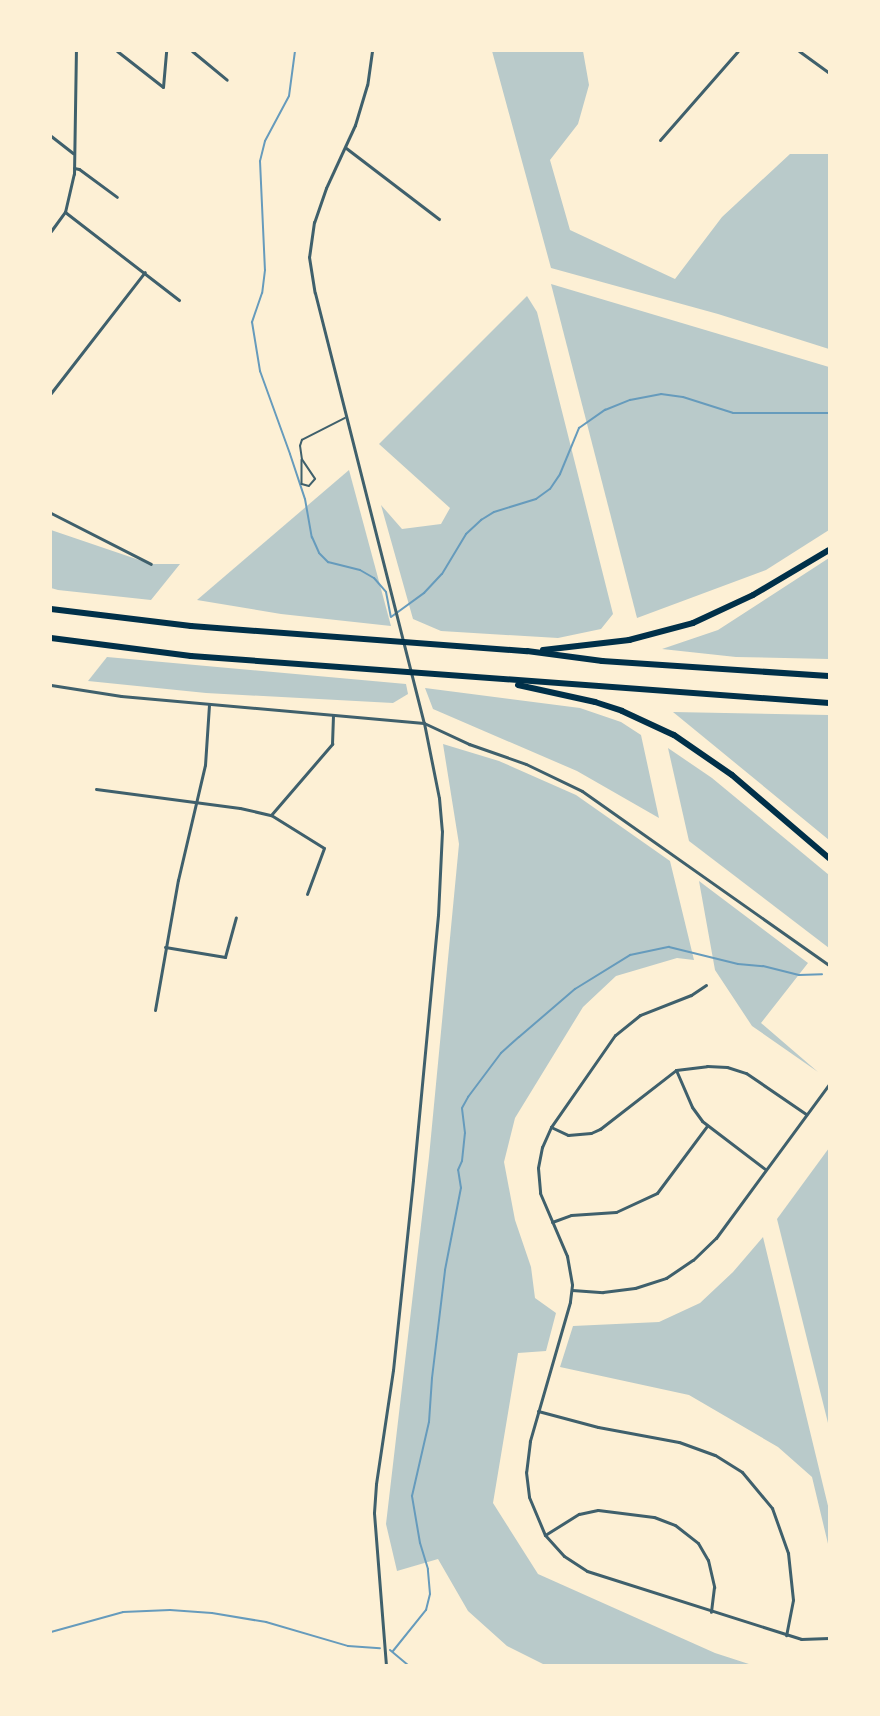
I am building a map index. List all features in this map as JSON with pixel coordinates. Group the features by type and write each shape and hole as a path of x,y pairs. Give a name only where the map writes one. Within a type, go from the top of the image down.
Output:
{"highway":[{"path":"527,651 629,640 693,623 753,595 829,550"},
{"path":"51,609 128,620 527,651 602,661 829,676"},
{"path":"51,638 151,652 436,676 829,703"},
{"path":"482,679 595,702 631,714 674,735 732,774 829,858"}],"street":[{"path":"51,231 65,212 74,168 76,51"},
{"path":"117,51 163,87 166,51"},
{"path":"192,51 227,80"},
{"path":"372,51 367,85 346,148 319,204 310,237 309,257 315,293 424,723 440,798 441,869 413,1180 393,1370 375,1493 386,1665"},
{"path":"660,140 738,51"},
{"path":"799,51 829,74"},
{"path":"51,136 74,154"},
{"path":"346,148 439,219"},
{"path":"74,168 79,169 117,197"},
{"path":"65,212 146,272 179,300"},
{"path":"51,393 146,272"},
{"path":"51,513 151,564"},
{"path":"51,685 121,696 209,705 424,723 469,744 526,764 582,791 829,965"},
{"path":"155,1010 165,947 205,765 209,705"},
{"path":"271,815 332,744 333,715"},
{"path":"96,789 240,808 271,815 324,848 307,894"},
{"path":"165,947 225,957 236,917"},
{"path":"706,985 681,1000 649,1011 622,1028 601,1052 551,1127 541,1153 538,1180 542,1202 570,1265 572,1290 527,1456 527,1486 532,1509 545,1535 564,1556 586,1571 786,1635 810,1641 829,1638"},
{"path":"551,1127 568,1135 582,1136 600,1129 676,1070 707,1066 737,1069 755,1077 806,1114"},
{"path":"676,1070 692,1107 707,1126 765,1169"},
{"path":"572,1290 603,1292 635,1288 656,1282 684,1267 716,1238 829,1084"},
{"path":"552,1222 571,1215 616,1212 657,1193 707,1126"},
{"path":"538,1411 598,1428 679,1442 715,1455 742,1472 772,1508 780,1523 788,1553 793,1593 786,1635"},
{"path":"545,1535 579,1514 598,1510 654,1517 675,1525 698,1543 708,1560 714,1587 711,1612"}],"lane":[{"path":"302,460 315,479 309,486 302,484 300,446 302,440 346,418"}],"shaded area":[{"path":"492,51 583,51 589,85 578,124 550,160 570,230 675,279 722,217 790,154 829,154 829,349 718,314 551,268"},
{"path":"551,284 829,367 829,530 766,570 637,618"},
{"path":"527,296 537,312 613,614 601,629 558,638 441,631 413,619 381,505 402,529 441,524 450,508 379,444"},
{"path":"349,470 391,626 281,614 197,600"},
{"path":"51,530 151,564 180,564 151,600 58,590 51,588"},
{"path":"829,558 829,659 736,657 662,649 718,630"},
{"path":"107,657 406,684 408,694 393,703 206,693 88,681"},
{"path":"425,688 580,708 621,722 641,735 659,818 577,771 433,709"},
{"path":"673,712 829,715 829,840 717,748"},
{"path":"443,744 499,761 576,795 670,861 694,960 677,958 616,976 583,1007 515,1118 504,1162 515,1220 531,1267 535,1298 556,1313 546,1351 518,1353 493,1503 538,1574 715,1653 752,1665 545,1665 507,1646 468,1611 438,1559 397,1571 386,1524 429,1157 459,844"},
{"path":"668,748 712,778 829,875 829,948 689,841"},
{"path":"699,881 808,963 761,1023 818,1072 752,1026 715,970"},
{"path":"829,1148 829,1427 777,1219"},
{"path":"763,1237 829,1510 829,1548 812,1477 778,1447 689,1395 560,1367 573,1326 659,1322 700,1303 733,1272"}],"waterway":[{"path":"295,51 289,96 265,141 260,161 265,270 262,293 252,322 260,371 305,499 312,537 319,553 328,562 360,570 374,578 386,592 391,617"},
{"path":"391,617 424,593 442,574 466,534 481,520 494,512 536,499 550,489 560,474 579,428 605,410 630,400 661,394 683,397 733,413 829,413"},
{"path":"393,1651 426,1610 430,1594 428,1569 420,1543 412,1496 429,1422 445,1270 461,1188 458,1170 462,1161 465,1133 462,1108 468,1097 501,1053 519,1037 575,989 630,955 669,947 738,964 763,966 799,975 822,974"},
{"path":"51,1632 123,1612 170,1610 212,1613 266,1622 348,1646 380,1648"},
{"path":"390,1650 408,1665"}]}
